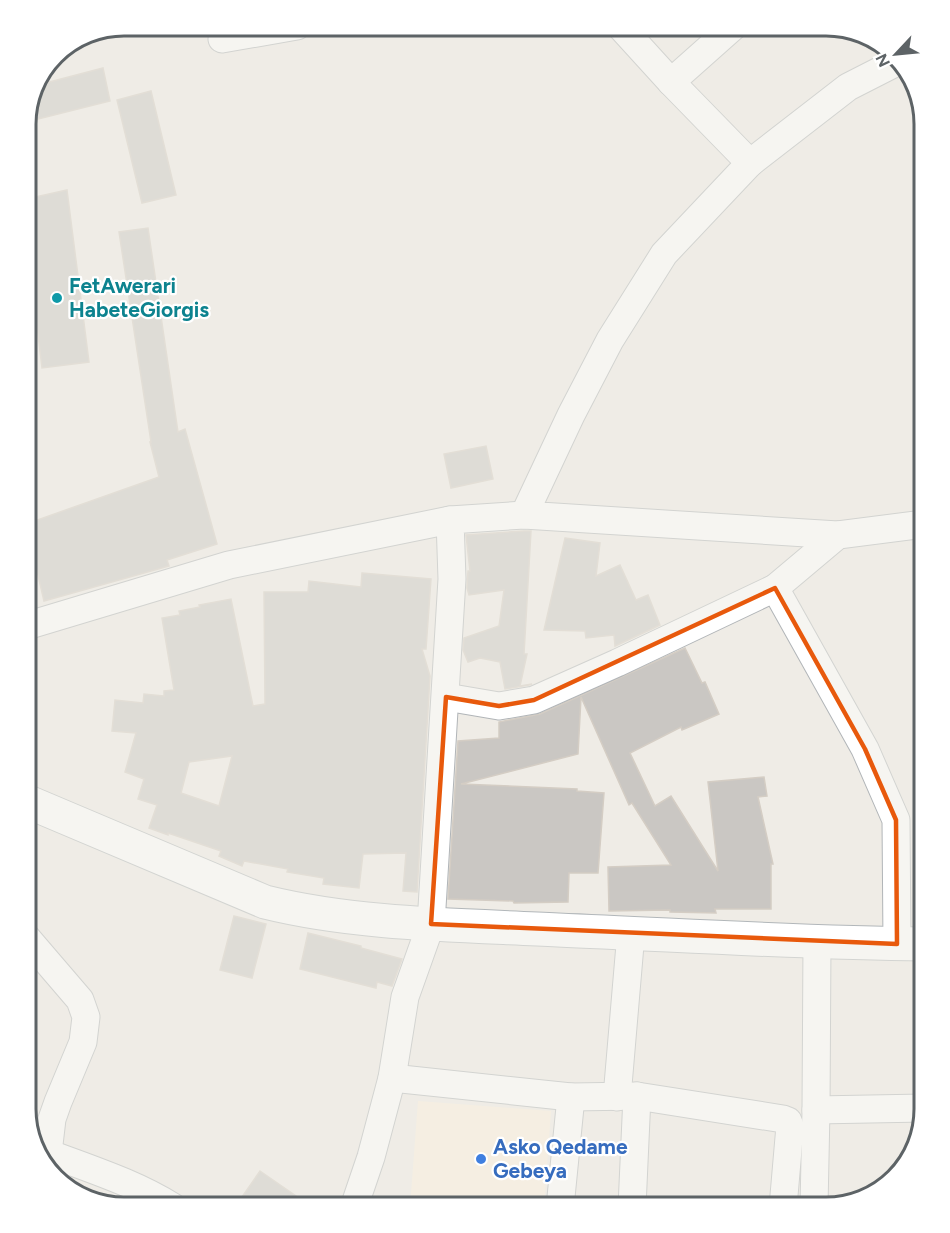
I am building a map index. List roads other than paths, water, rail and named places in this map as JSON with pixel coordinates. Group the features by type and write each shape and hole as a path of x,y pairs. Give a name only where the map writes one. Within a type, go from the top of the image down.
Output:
{"main road":[{"path":"36,805 265,902 305,912 431,924 816,942 911,944"}],"street":[{"path":"222,39 239,36"},
{"path":"629,36 750,163"},
{"path":"671,82 723,36"},
{"path":"524,515 571,415 610,340 664,254 750,163 848,87 866,78"},
{"path":"36,623 229,565 450,520 524,515 838,536 914,525"},
{"path":"357,1197 371,1158 392,1078 405,997 431,924 452,579 450,520"},
{"path":"446,697 499,705 534,700 775,588 838,536"},
{"path":"775,588 865,749 896,820 911,944"},
{"path":"631,933 627,1096 632,1197"},
{"path":"814,1197 816,942"},
{"path":"36,948 80,999 86,1017 83,1042 52,1119 45,1149"},
{"path":"392,1078 571,1097 627,1096 788,1121 790,1126 784,1197"},
{"path":"561,1197 571,1097"},
{"path":"816,1110 914,1108"},
{"path":"50,1157 109,1176 156,1197"}],"place":[{"name":"FetAwerari HabeteGiorgis","path":"57,298"},
{"name":"Asko Qedame Gebeya","path":"481,1159"}]}
